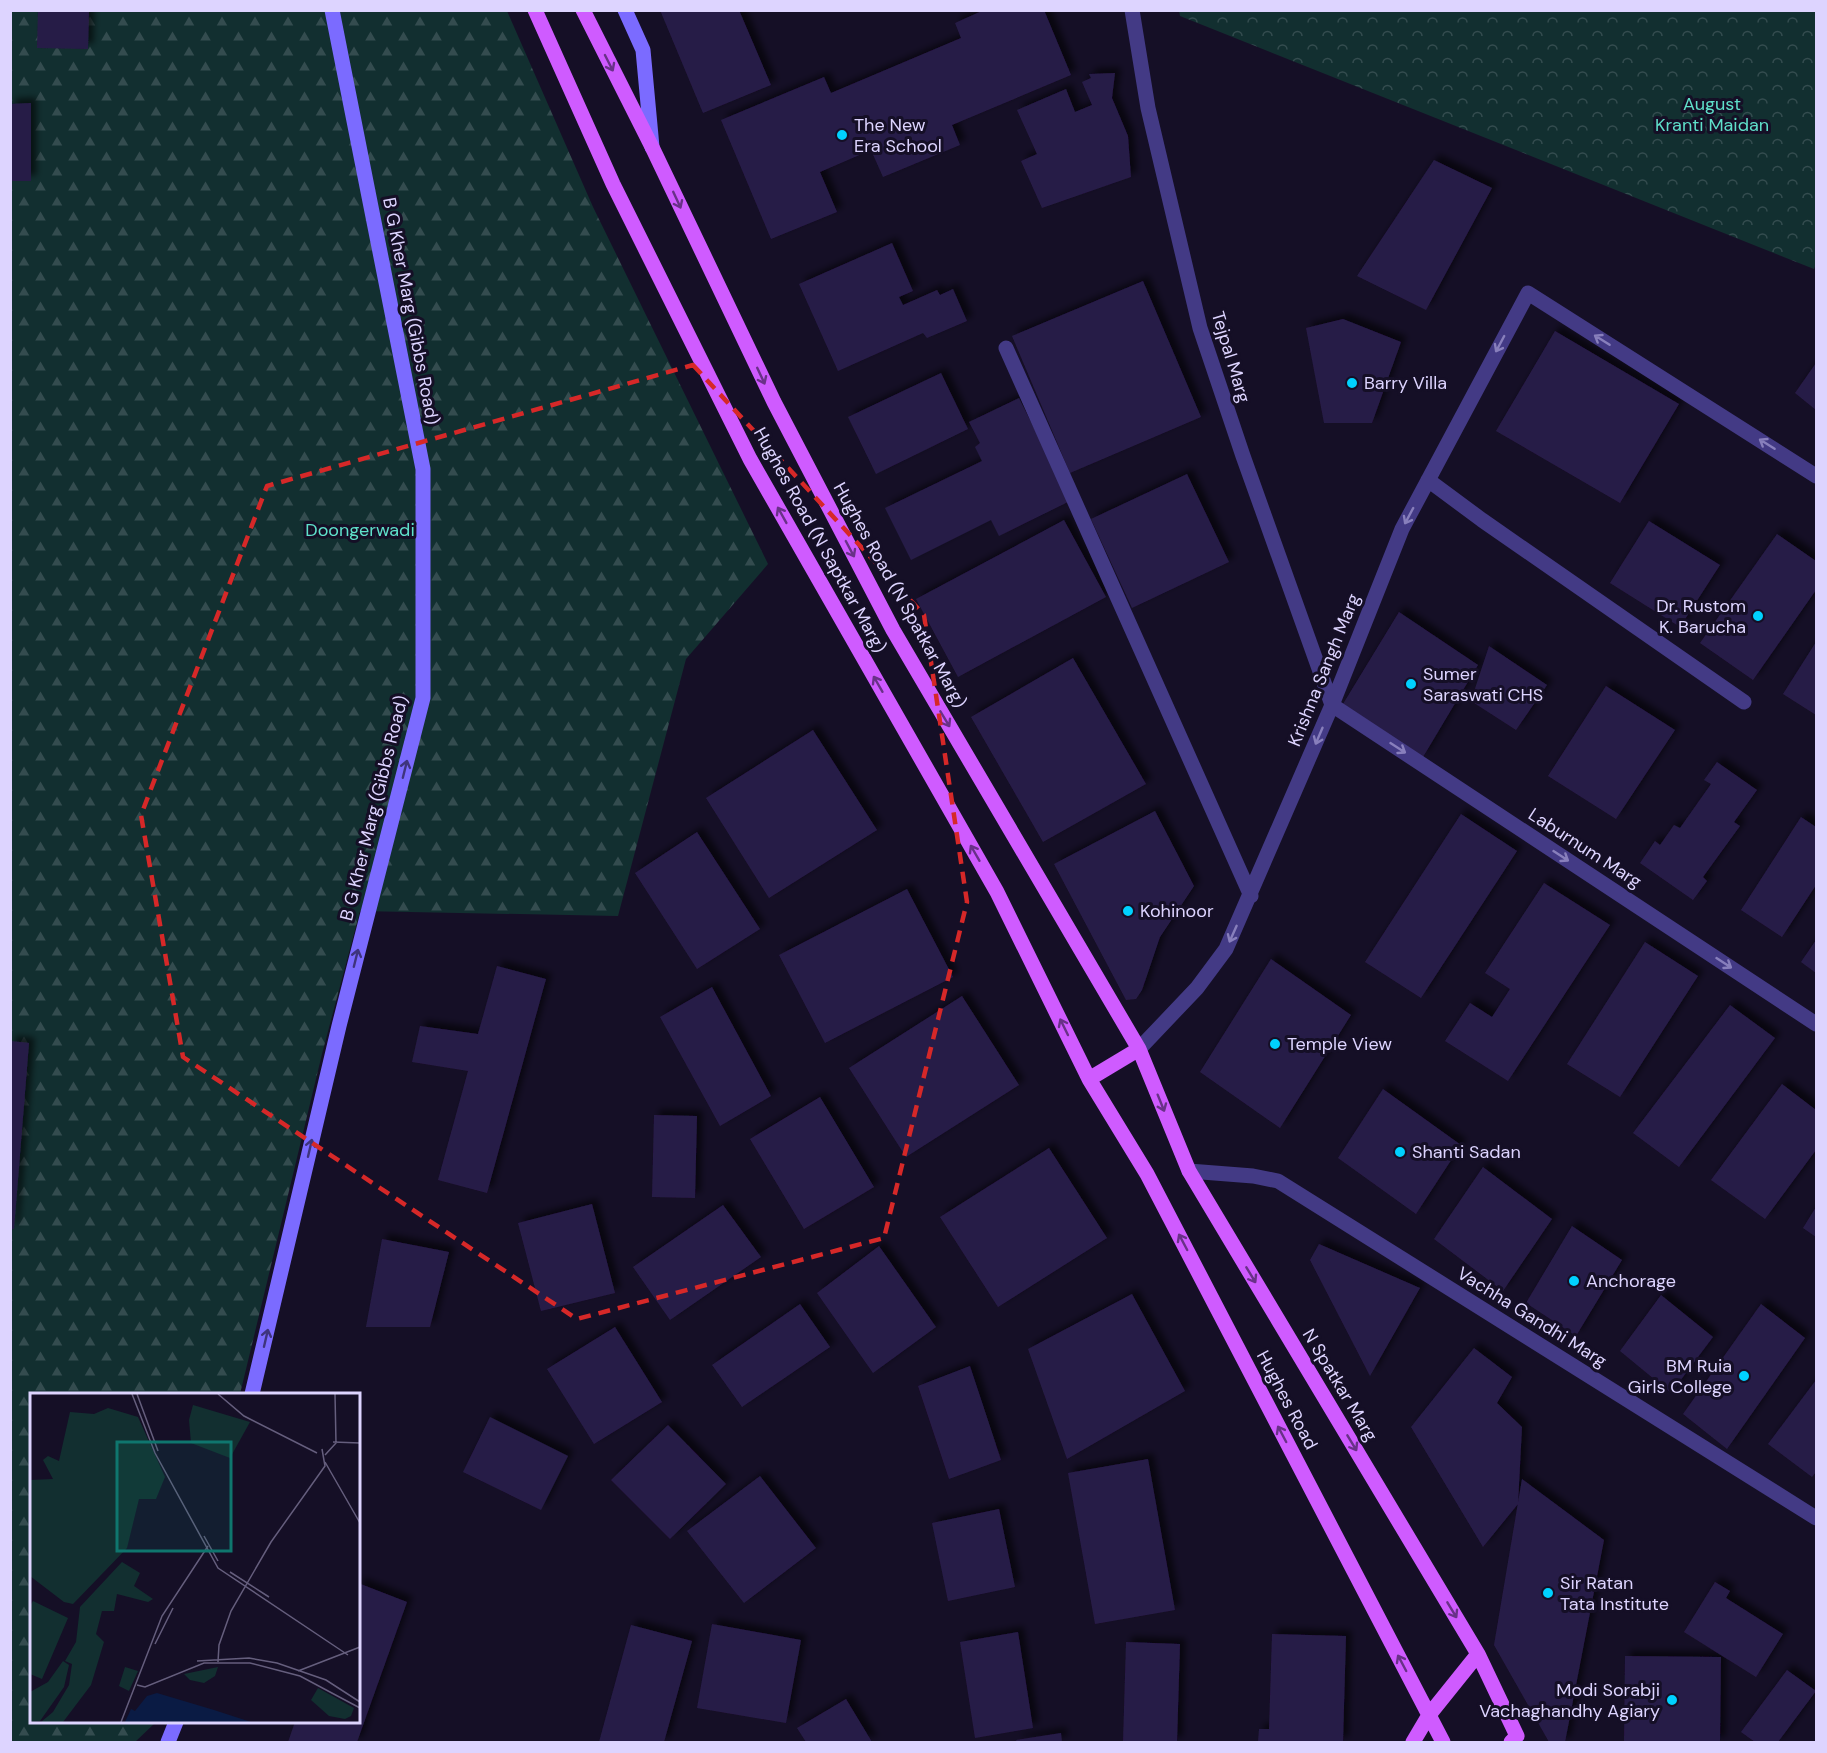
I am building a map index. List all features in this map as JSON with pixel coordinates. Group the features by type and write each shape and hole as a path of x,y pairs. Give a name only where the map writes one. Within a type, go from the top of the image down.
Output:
{"main road":[{"name":"Hughes Road (N Saptkar Marg)","path":"535,10 613,184 750,459 997,891 1089,1079"},
{"name":"Hughes Road (N Spatkar Marg)","path":"583,10 652,147 774,402 893,630 1139,1049"},
{"path":"1089,1079 1139,1049"},
{"name":"N Spatkar Marg","path":"1139,1049 1189,1171 1478,1654 1516,1740"},
{"name":"Hughes Road","path":"1089,1079 1147,1174 1443,1743"},
{"path":"1413,1743 1429,1715 1478,1654"}],"street":[{"name":"B G Kher Marg (Gibbs Road)","path":"252,1393 339,1026 423,698 423,469 332,10"},
{"path":"625,10 643,50 652,147"},
{"name":"Tejpal Marg","path":"1132,10 1148,108 1200,328 1332,705"},
{"name":"Krishna Sangh Marg","path":"1139,1049 1197,988 1226,950 1332,705 1402,529 1528,292 1816,476"},
{"path":"1006,348 1251,896"},
{"path":"1428,480 1744,702"},
{"name":"Laburnum Marg","path":"1332,705 1816,1024"},
{"name":"Vachha Gandhi Marg","path":"1189,1171 1253,1176 1278,1181 1816,1518"},
{"path":"168,1743 176,1723"}],"highlighted area":[{"path":"693,365 924,615 967,902 884,1238 577,1319 183,1057 141,815 267,486"}],"green space":[{"name":"Doongerwadi","path":"11,11 507,11 593,207 768,564 686,659 618,916 360,911 322,1054 240,1393 30,1393 30,1723 155,1723 135,1742 11,1742"},
{"name":"August Kranti Maidan","path":"1179,11 1816,11 1816,264 1814,269 1180,16"}],"building":[{"path":"38,10 89,10 88,49 37,48"},
{"path":"660,10 739,10 771,85 703,113"},
{"name":"The New Era School","path":"984,10 1044,10 1071,75 952,125 960,145 883,177 871,150 820,172 837,212 771,239 721,120 824,77 831,93 961,38 955,23"},
{"path":"1115,73 1112,98 1128,136 1131,177 1042,208 1021,161 1037,154 1017,110 1066,89 1075,112 1092,105 1082,82 1091,78 1089,74"},
{"path":"31,103 31,181 10,181 10,104"},
{"path":"1434,160 1492,188 1426,310 1357,276"},
{"path":"892,243 913,291 899,297 903,305 937,290 940,295 953,289 967,321 927,338 923,333 838,371 799,284"},
{"path":"1143,281 1201,417 1070,473 1012,336"},
{"name":"Barry Villa","path":"1343,319 1401,342 1372,423 1324,423 1306,328"},
{"path":"1555,331 1679,404 1620,503 1496,431"},
{"path":"1816,363 1816,410 1795,393"},
{"path":"941,373 968,429 876,474 848,417"},
{"path":"1019,398 1070,501 999,536 991,520 911,560 885,508 982,461 975,447 980,443 969,422"},
{"path":"1187,474 1229,562 1132,608 1091,519"},
{"path":"1064,520 1106,597 958,677 916,599"},
{"path":"1649,521 1720,565 1680,627 1610,583"},
{"name":"Dr. Rustom K. Barucha","path":"1777,534 1816,561 1816,590 1753,680 1700,643"},
{"name":"Sumer Saraswati CHS","path":"1399,612 1478,665 1423,757 1343,704"},
{"path":"1816,642 1816,715 1783,694"},
{"path":"1489,646 1547,685 1516,730 1471,701"},
{"path":"1073,658 1146,784 1043,842 971,717"},
{"path":"1606,686 1675,730 1616,819 1548,776"},
{"path":"813,730 877,830 769,898 706,798"},
{"path":"1717,762 1757,790 1734,822 1740,826 1703,877 1707,881 1693,900 1640,863 1655,841 1660,845 1674,825 1680,828 1711,784 1704,780"},
{"name":"Kohinoor","path":"1155,811 1194,886 1160,937 1142,990 1136,999 1126,1000 1054,864"},
{"path":"1461,814 1517,851 1421,998 1365,962"},
{"path":"1801,817 1816,827 1816,885 1782,937 1741,910"},
{"path":"697,832 760,929 697,969 635,873"},
{"path":"1544,883 1610,925 1508,1081 1445,1041 1470,1003 1492,1017 1510,989 1485,973"},
{"path":"907,889 953,977 825,1043 779,955"},
{"path":"1816,940 1816,973 1801,962"},
{"path":"1645,942 1698,976 1620,1097 1567,1064"},
{"name":"Temple View","path":"1271,959 1351,1015 1280,1128 1200,1072"},
{"path":"497,966 546,979 487,1193 438,1180 468,1071 412,1062 420,1026 478,1034"},
{"path":"712,987 771,1096 720,1126 660,1017"},
{"path":"962,996 1019,1085 906,1157 849,1068"},
{"path":"1730,1005 1775,1038 1679,1167 1633,1133"},
{"path":"10,1041 29,1043 14,1229 10,1229"},
{"path":"1782,1084 1816,1110 1816,1150 1765,1219 1711,1180"},
{"name":"Shanti Sadan","path":"1383,1089 1461,1145 1416,1214 1338,1158"},
{"path":"820,1097 874,1187 804,1229 750,1139"},
{"path":"654,1115 697,1116 695,1198 652,1197"},
{"path":"1049,1148 1107,1238 998,1307 940,1217"},
{"path":"1483,1167 1552,1219 1503,1291 1434,1239"},
{"path":"592,1204 615,1293 541,1311 518,1223"},
{"path":"723,1205 761,1257 670,1320 633,1267"},
{"path":"1816,1207 1816,1237 1803,1228"},
{"name":"Anchorage","path":"1572,1226 1622,1260 1576,1336 1526,1303"},
{"path":"382,1239 449,1252 430,1327 366,1327"},
{"path":"1319,1244 1420,1288 1370,1376 1310,1260"},
{"path":"879,1246 936,1327 873,1373 817,1293"},
{"path":"1132,1294 1185,1391 1067,1459 1028,1349"},
{"path":"1661,1295 1713,1337 1671,1393 1620,1351"},
{"path":"800,1304 830,1347 742,1407 712,1365"},
{"name":"BM Ruia Girls College","path":"1761,1304 1805,1338 1727,1449 1683,1414"},
{"path":"615,1327 662,1402 594,1444 547,1369"},
{"path":"1474,1348 1512,1377 1497,1403 1522,1427 1518,1504 1483,1547 1411,1427"},
{"path":"970,1366 1001,1460 949,1479 918,1386"},
{"path":"1816,1380 1816,1472 1812,1477 1768,1444"},
{"path":"490,1417 568,1456 541,1510 463,1472"},
{"path":"668,1425 726,1484 670,1539 611,1480"},
{"path":"1148,1459 1175,1610 1095,1624 1068,1473"},
{"path":"760,1476 816,1548 744,1603 687,1531"},
{"name":"Sir Ratan Tata Institute","path":"1522,1479 1604,1540 1565,1742 1549,1742 1494,1645"},
{"path":"999,1509 1015,1587 948,1601 932,1523"},
{"path":"1715,1582 1730,1591 1726,1598 1783,1634 1756,1677 1684,1632"},
{"path":"360,1584 407,1602 357,1742 288,1742 295,1723 360,1723"},
{"path":"712,1624 801,1640 786,1723 697,1708"},
{"path":"631,1625 692,1641 664,1742 599,1742"},
{"path":"1018,1632 1033,1728 975,1738 960,1642"},
{"path":"1272,1634 1346,1636 1343,1742 1258,1742 1259,1729 1269,1729"},
{"path":"1126,1642 1180,1644 1177,1742 1123,1742"},
{"name":"Modi Sorabji Vachaghandhy Agiary","path":"1625,1656 1721,1657 1720,1742 1624,1742"},
{"path":"1787,1670 1816,1691 1778,1742 1755,1742 1741,1732"},
{"path":"846,1699 872,1742 806,1742 797,1728"},
{"path":"1061,1733 1062,1742 1017,1742 1016,1740"}],"place":[{"name":"The New Era School","path":"842,135"},
{"name":"Barry Villa","path":"1352,383"},
{"name":"Dr. Rustom K. Barucha","path":"1758,616"},
{"name":"Sumer Saraswati CHS","path":"1411,684"},
{"name":"Kohinoor","path":"1128,911"},
{"name":"Temple View","path":"1275,1044"},
{"name":"Shanti Sadan","path":"1400,1152"},
{"name":"Anchorage","path":"1574,1281"},
{"name":"BM Ruia Girls College","path":"1744,1376"},
{"name":"Sir Ratan Tata Institute","path":"1548,1593"},
{"name":"Modi Sorabji Vachaghandhy Agiary","path":"1672,1700"}]}
